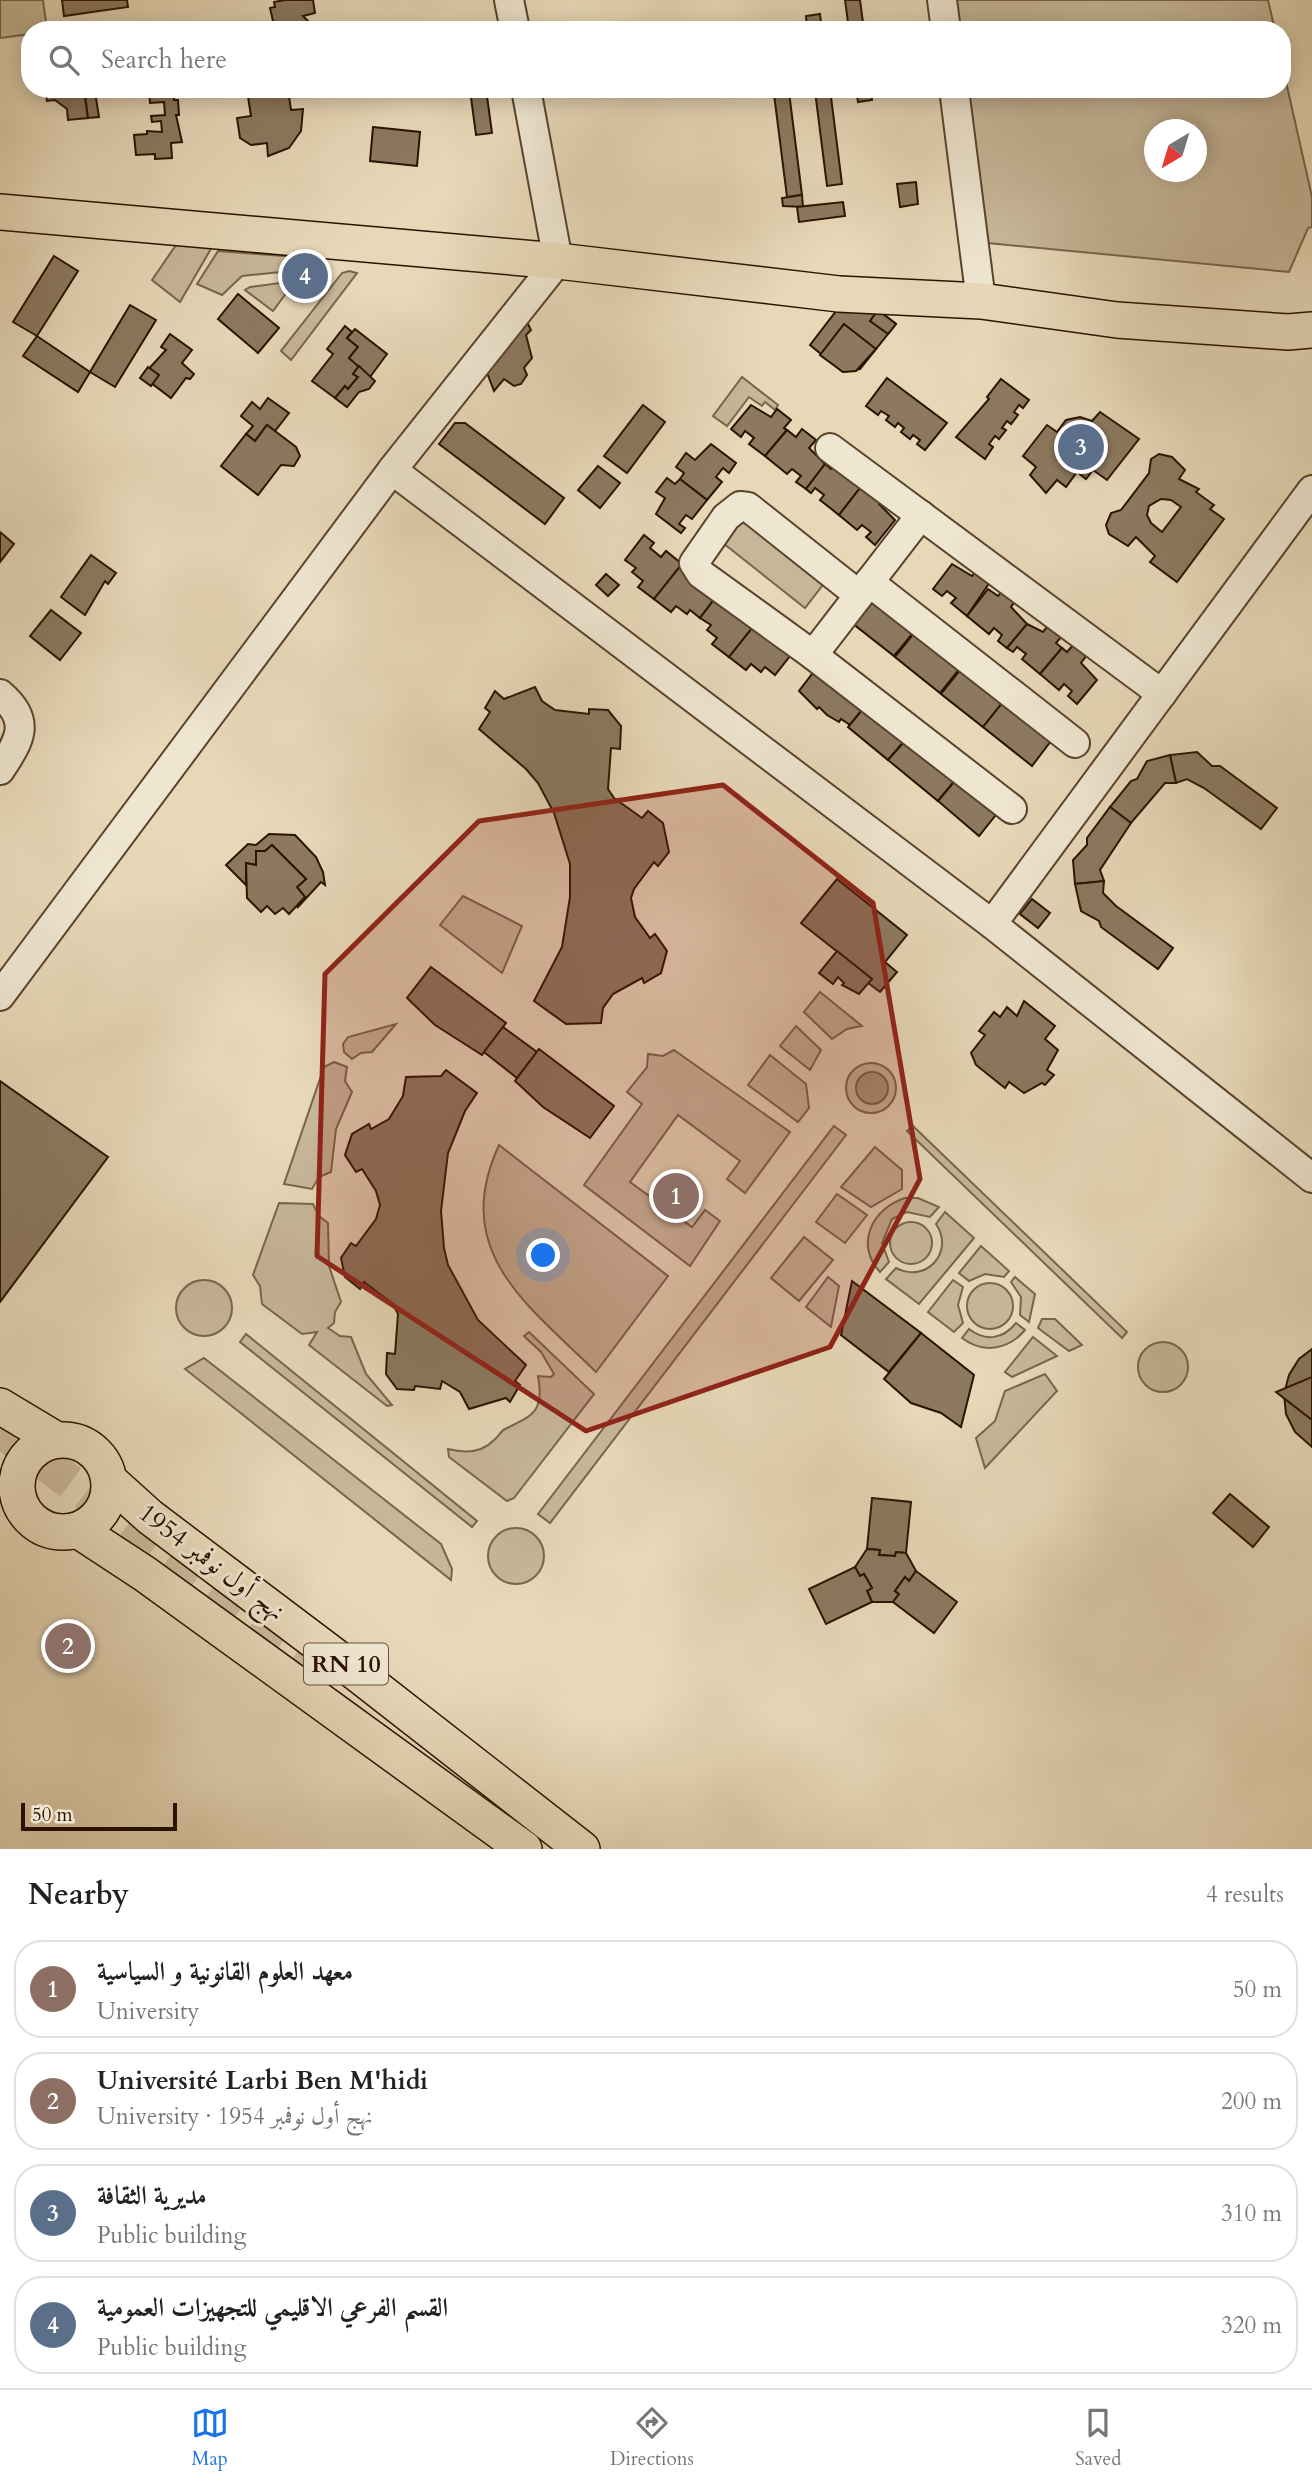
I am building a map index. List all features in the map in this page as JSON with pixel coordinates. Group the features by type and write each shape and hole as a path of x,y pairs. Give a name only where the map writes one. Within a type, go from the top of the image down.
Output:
{"main road":[{"path":"0,212 558,261 839,294 981,301 1117,320 1304,333"},
{"path":"0,1406 55,1439 76,1441 94,1451 106,1469 109,1480 108,1496 103,1511 92,1522 78,1530 50,1531 36,1524 18,1501 8,1478 18,1472 32,1450 55,1439"},
{"name":"نهج أول نوفمبر 1954","path":"109,1480 150,1517 345,1664 581,1849"},
{"name":"نهج أول نوفمبر 1954","path":"78,1530 145,1574 524,1849"},
{"name":"RN 10","path":"537,1849 422,1752 554,1837 581,1849"}],"street":[{"path":"509,0 513,21"},
{"path":"942,0 945,21"},
{"path":"0,996 392,470 558,261 528,98"},
{"path":"955,98 981,301"},
{"path":"830,448 1163,694"},
{"path":"392,470 992,924 1312,1178"},
{"path":"992,924 1312,490"},
{"path":"1012,809 813,655 696,570 696,557 726,517 740,506 748,507 1075,743"},
{"path":"813,655 921,515"},
{"path":"0,694 15,707 19,742 0,770"}],"highlighted area":[{"path":"723,785 873,903 920,1179 830,1347 586,1431 317,1256 325,974 479,821"}],"shaded area":[{"path":"0,0 43,0 46,21 21,21 21,35 0,38"},
{"path":"953,0 1268,0 1273,21 956,21"},
{"path":"967,98 1290,98 1312,197 1312,227 1308,228 1289,272 988,243"},
{"path":"176,245 212,247 180,302 152,280"},
{"path":"218,251 310,258 301,270 242,276 222,295 197,284"},
{"path":"342,273 357,273 291,360 281,351"},
{"path":"295,281 273,311 245,290 250,287"},
{"path":"742,377 778,405 775,410 765,402 762,406 749,397 727,426 713,416"},
{"path":"758,499 839,564 805,608 723,543"},
{"path":"463,896 522,926 502,973 440,925"},
{"path":"820,992 862,1026 847,1029 832,1039 804,1012"},
{"path":"396,1024 372,1052 361,1053 352,1059 344,1052 343,1044 348,1037"},
{"path":"796,1026 821,1050 810,1070 780,1046"},
{"path":"674,1050 790,1132 745,1193 727,1179 740,1161 678,1115 630,1182 692,1227 705,1210 720,1221 690,1266 584,1185 642,1104 627,1092 647,1067 648,1054 663,1056"},
{"path":"770,1055 806,1084 809,1108 798,1122 748,1085"},
{"path":"334,1062 347,1067 345,1081 352,1092 336,1129 331,1172 319,1177 312,1189 284,1184 324,1067"},
{"path":"871,1063 888,1071 896,1088 888,1105 871,1113 854,1105 846,1088 854,1071"},
{"path":"872,1072 883,1077 888,1088 883,1099 872,1104 861,1099 856,1088 861,1077"},
{"path":"834,1126 846,1135 550,1523 538,1514"},
{"path":"913,1126 1127,1332 1122,1338 907,1131"},
{"path":"499,1145 668,1276 596,1372 522,1299 503,1273 490,1246 484,1216 486,1183"},
{"path":"875,1147 902,1170 902,1189 871,1207 841,1187"},
{"path":"837,1194 867,1215 845,1243 816,1222"},
{"path":"905,1198 918,1198 939,1207 930,1217 907,1212 892,1219 882,1243 889,1262 880,1272 868,1250 871,1228 884,1210"},
{"path":"279,1203 313,1204 319,1216 328,1223 329,1266 341,1302 335,1312 334,1323 328,1328 340,1336 351,1337 366,1374 392,1405 387,1406 309,1345 317,1332 302,1334 262,1304 260,1286 253,1275"},
{"path":"945,1212 974,1238 919,1304 886,1279 896,1268 918,1272 934,1262 942,1245 936,1224"},
{"path":"911,1222 926,1228 932,1243 926,1258 911,1264 896,1258 890,1243 896,1228"},
{"path":"804,1237 833,1260 799,1301 771,1278"},
{"path":"981,1246 1009,1271 1004,1277 985,1274 969,1281 959,1273"},
{"path":"828,1277 839,1286 831,1327 806,1307"},
{"path":"1015,1277 1035,1294 1029,1322 1020,1315 1021,1297 1011,1282"},
{"path":"204,1280 219,1285 227,1293 232,1308 227,1323 219,1331 204,1336 189,1331 181,1323 176,1308 181,1293 189,1285"},
{"path":"953,1280 963,1287 958,1305 963,1323 954,1332 928,1312"},
{"path":"990,1283 1006,1290 1013,1306 1006,1322 990,1329 974,1322 967,1306 974,1290"},
{"path":"1042,1319 1055,1319 1082,1345 1069,1351 1038,1328"},
{"path":"1016,1323 1025,1330 1003,1346 987,1348 962,1338 969,1329 982,1336 994,1337 1006,1333"},
{"path":"529,1332 594,1394 514,1498 507,1501 449,1457 448,1449 478,1450 534,1411 540,1398 538,1376 551,1377 554,1374 541,1352 524,1336"},
{"path":"246,1334 477,1521 472,1527 240,1342"},
{"path":"1033,1337 1057,1356 1012,1377 1005,1372"},
{"path":"1163,1342 1180,1350 1188,1367 1180,1384 1163,1392 1146,1384 1138,1367 1146,1350"},
{"path":"204,1358 441,1544 452,1569 451,1580 185,1369"},
{"path":"1045,1374 1057,1391 985,1468 976,1438 995,1421 1005,1391"},
{"path":"516,1528 531,1533 539,1541 544,1556 539,1571 531,1579 516,1584 501,1579 493,1571 488,1556 493,1541 501,1533"}],"building":[{"path":"62,0 127,0 128,7 64,16"},
{"path":"313,0 315,13 303,16 308,21 273,21 270,8 275,7 274,2"},
{"path":"845,0 860,0 863,21 848,21"},
{"path":"820,14 821,21 806,21 806,16"},
{"path":"46,98 85,98 88,118 68,120 67,109 55,100 47,101"},
{"path":"86,98 96,98 99,117 88,118"},
{"path":"150,98 178,100 179,115 176,115 182,142 171,143 172,158 155,159 155,154 136,155 134,135 147,134 147,131 162,132 161,121 152,122 151,116 165,115 164,102 150,103"},
{"path":"248,98 289,98 291,110 303,109 301,131 289,148 268,156 267,143 251,145 240,138 237,118 251,116"},
{"path":"471,98 487,98 492,133 476,135"},
{"path":"775,98 790,98 802,195 787,197"},
{"path":"816,98 831,98 842,184 827,186"},
{"path":"857,98 872,98 872,100 858,102"},
{"path":"373,127 420,132 417,166 370,161"},
{"path":"916,182 918,204 900,207 897,184"},
{"path":"802,195 803,207 783,206 782,198"},
{"path":"843,202 845,216 799,222 797,207"},
{"path":"54,256 78,271 37,336 13,322"},
{"path":"238,294 279,328 258,353 218,319"},
{"path":"869,303 896,324 860,369 843,372 810,345 840,306"},
{"path":"130,305 156,320 115,387 90,372"},
{"path":"878,310 896,324 888,334 870,321"},
{"path":"523,314 531,330 526,335 532,358 524,368 527,375 521,384 514,386 504,379 494,391 484,365"},
{"path":"844,324 876,349 856,371 843,372 820,355"},
{"path":"345,326 352,332 347,338 358,347 349,358 359,366 353,374 358,377 348,389 345,386 335,398 312,381 333,354 327,349"},
{"path":"355,329 387,354 370,377 349,358 358,347 347,338"},
{"path":"170,334 192,350 182,363 194,374 190,379 186,378 171,398 142,376 166,350 161,347"},
{"path":"37,336 90,372 78,392 23,356"},
{"path":"359,366 375,381 369,389 359,392 347,407 335,398 345,386 348,389 358,377 353,374"},
{"path":"148,367 159,375 151,386 140,378"},
{"path":"887,378 947,423 925,450 917,444 920,440 913,435 910,439 901,432 904,428 898,423 895,427 886,420 889,416 881,411 878,415 866,406"},
{"path":"1001,379 1029,400 1023,408 1019,405 1014,412 1018,415 1011,424 1007,421 1002,428 1006,430 999,439 995,436 989,444 993,447 985,459 956,437 989,399 987,397"},
{"path":"268,398 289,413 275,431 267,425 255,441 246,434 253,426 241,416 252,402 260,409"},
{"path":"643,405 665,422 627,473 604,456"},
{"path":"751,405 771,417 777,409 791,420 784,428 787,430 765,456 749,444 754,438 745,431 741,437 731,429"},
{"path":"1100,412 1139,439 1107,480 1093,470 1086,479 1077,472 1066,487 1057,480 1046,493 1030,475 1036,467 1023,456 1047,425 1057,432 1066,420 1080,417 1092,421"},
{"path":"455,423 465,423 564,498 545,524 439,444"},
{"path":"267,425 296,447 300,456 294,466 281,465 258,495 221,466 246,434 255,441"},
{"path":"802,429 816,440 809,448 825,464 806,489 796,482 801,476 792,469 787,474 765,456 787,430 796,437"},
{"path":"1079,429 1091,434 1096,446 1091,458 1079,463 1067,458 1062,446 1067,434"},
{"path":"711,444 736,463 729,473 723,468 716,477 722,482 707,500 680,479 684,473 676,467 686,453 695,460"},
{"path":"1159,454 1172,457 1185,470 1179,479 1199,489 1196,492 1214,505 1210,509 1224,519 1177,582 1150,562 1155,556 1136,537 1128,546 1109,534 1106,525 1111,513 1121,510 1149,473 1151,459","holes":["1161,499 1171,500 1181,507 1162,532 1151,523 1147,515 1149,506"]},
{"path":"825,464 831,469 833,467 861,476 855,484 860,488 839,515 820,500 824,495 815,488 811,493 806,489"},
{"path":"598,466 620,483 600,508 578,490"},
{"path":"667,478 675,484 680,479 707,500 692,519 686,515 679,524 685,528 681,533 656,514 665,498 656,492"},
{"path":"872,484 886,496 879,504 895,520 875,545 866,537 871,532 862,525 857,530 839,515 860,488 865,492"},
{"path":"0,532 14,544 0,562"},
{"path":"644,535 654,543 650,548 661,557 666,551 682,564 654,599 638,587 643,581 632,572 636,568 625,560"},
{"path":"91,555 116,573 108,584 105,581 85,615 61,597"},
{"path":"682,564 719,593 700,618 690,610 687,614 676,606 671,612 654,599"},
{"path":"952,564 972,576 979,568 992,579 967,616 951,603 956,598 947,591 942,596 933,589"},
{"path":"606,574 619,585 608,596 596,585"},
{"path":"1004,588 1017,599 1011,607 1027,624 1007,648 998,641 1002,635 994,628 989,634 967,616 988,589 998,596"},
{"path":"719,593 757,622 729,657 712,644 717,638 707,630 711,625 700,618"},
{"path":"872,598 914,632 894,656 852,623"},
{"path":"51,610 81,633 60,660 30,636"},
{"path":"757,622 773,634 768,640 780,649 784,643 794,651 775,675 765,667 761,672 751,664 746,670 729,657"},
{"path":"1027,624 1043,632 1049,624 1063,635 1056,643 1062,648 1040,674 1022,659 1026,654 1017,647 1013,652 1007,648"},
{"path":"915,632 960,668 940,693 895,657"},
{"path":"1074,644 1087,655 1081,663 1097,680 1077,704 1068,696 1072,691 1064,684 1059,690 1040,674 1062,648 1067,652"},
{"path":"819,665 867,704 850,725 841,719 839,722 819,707 817,709 799,691"},
{"path":"961,669 1003,702 983,727 941,694"},
{"path":"535,687 542,701 555,710 589,714 589,709 608,710 621,726 620,749 611,748 608,789 614,798 642,818 648,811 663,823 669,852 658,866 654,862 634,889 631,898 635,917 650,938 655,934 667,951 661,973 644,983 642,978 613,994 603,1008 601,1023 566,1024 534,1001 562,947 570,897 570,864 554,813 538,783 526,769 479,729 490,712 485,708 495,691 504,699"},
{"path":"1003,702 1051,741 1032,766 983,727"},
{"path":"867,704 909,736 888,760 848,727"},
{"path":"909,736 958,777 938,801 888,760"},
{"path":"1197,752 1212,766 1220,766 1277,808 1261,829 1204,788 1187,779 1176,783 1170,755"},
{"path":"1170,755 1176,783 1165,783 1131,823 1110,807 1131,781 1137,779 1147,761"},
{"path":"958,777 999,811 979,836 938,801"},
{"path":"1110,807 1131,823 1100,870 1104,881 1075,884 1073,860 1087,845 1087,838"},
{"path":"269,834 295,835 316,857 323,872 325,885 321,882 297,908 305,897 297,887 306,879 272,845 265,851 256,851 256,865 246,863 246,885 226,865 248,844 256,845"},
{"path":"272,845 306,879 297,887 305,897 289,914 283,908 275,914 267,906 261,912 247,898 246,863 256,865 256,851 265,851"},
{"path":"837,879 907,935 885,962 897,972 880,992 868,983 872,979 801,923"},
{"path":"1104,881 1103,893 1116,906 1173,948 1158,969 1101,927 1099,921 1081,911 1075,884"},
{"path":"1032,899 1050,913 1038,928 1020,914"},
{"path":"837,951 872,979 859,994 842,985 844,983 838,977 833,984 819,973"},
{"path":"431,967 506,1023 482,1055 435,1025 407,998"},
{"path":"1024,1001 1055,1026 1045,1039 1058,1050 1047,1070 1054,1075 1045,1085 1042,1083 1024,1093 1009,1082 1005,1088 976,1065 971,1053 985,1035 979,1031 994,1012 1000,1017 1007,1007 1017,1016"},
{"path":"503,1027 537,1052 517,1078 484,1052"},
{"path":"539,1049 614,1106 590,1138 543,1107 515,1081"},
{"path":"446,1070 477,1093 465,1111 448,1153 441,1211 448,1265 478,1320 526,1365 515,1381 520,1385 510,1402 506,1398 469,1409 460,1392 442,1381 440,1389 415,1386 414,1390 397,1389 386,1374 387,1353 395,1354 398,1314 393,1304 364,1282 360,1289 345,1277 341,1258 351,1243 356,1246 376,1219 380,1205 376,1191 362,1169 356,1172 345,1155 352,1134 369,1124 371,1129 389,1119 403,1096 406,1077 441,1076"},
{"path":"0,1081 108,1157 0,1302"},
{"path":"852,1281 921,1333 889,1372 841,1335"},
{"path":"921,1333 974,1375 961,1427 941,1413 911,1403 884,1379"},
{"path":"1312,1349 1312,1447 1295,1432 1286,1414 1284,1394 1289,1375 1299,1359"},
{"path":"1312,1377 1312,1420 1276,1392"},
{"path":"1230,1494 1269,1527 1253,1547 1213,1513"},
{"path":"872,1498 911,1502 906,1553 896,1552 895,1556 879,1555 880,1550 867,1549"},
{"path":"867,1549 880,1550 879,1555 895,1556 896,1552 906,1553 916,1571 909,1581 905,1577 895,1591 899,1594 893,1602 872,1602 867,1591 872,1588 864,1574 860,1576 855,1567"},
{"path":"855,1567 860,1576 864,1574 872,1588 867,1591 872,1602 826,1624 809,1589"},
{"path":"916,1571 957,1602 934,1633 893,1602 899,1594 895,1591 905,1577 909,1581"}],"tunnel":[{"path":"0,1430 326,1671"}],"place":[{"name":"القسم الفرعي الاقليمي للتجهيزات العمومية","path":"305,276"},
{"name":"مديرية الثقافة","path":"1081,447"},
{"name":"معهد العلوم القانونية و السياسية","path":"676,1196"},
{"name":"Université Larbi Ben M'hidi","path":"68,1646"}]}
